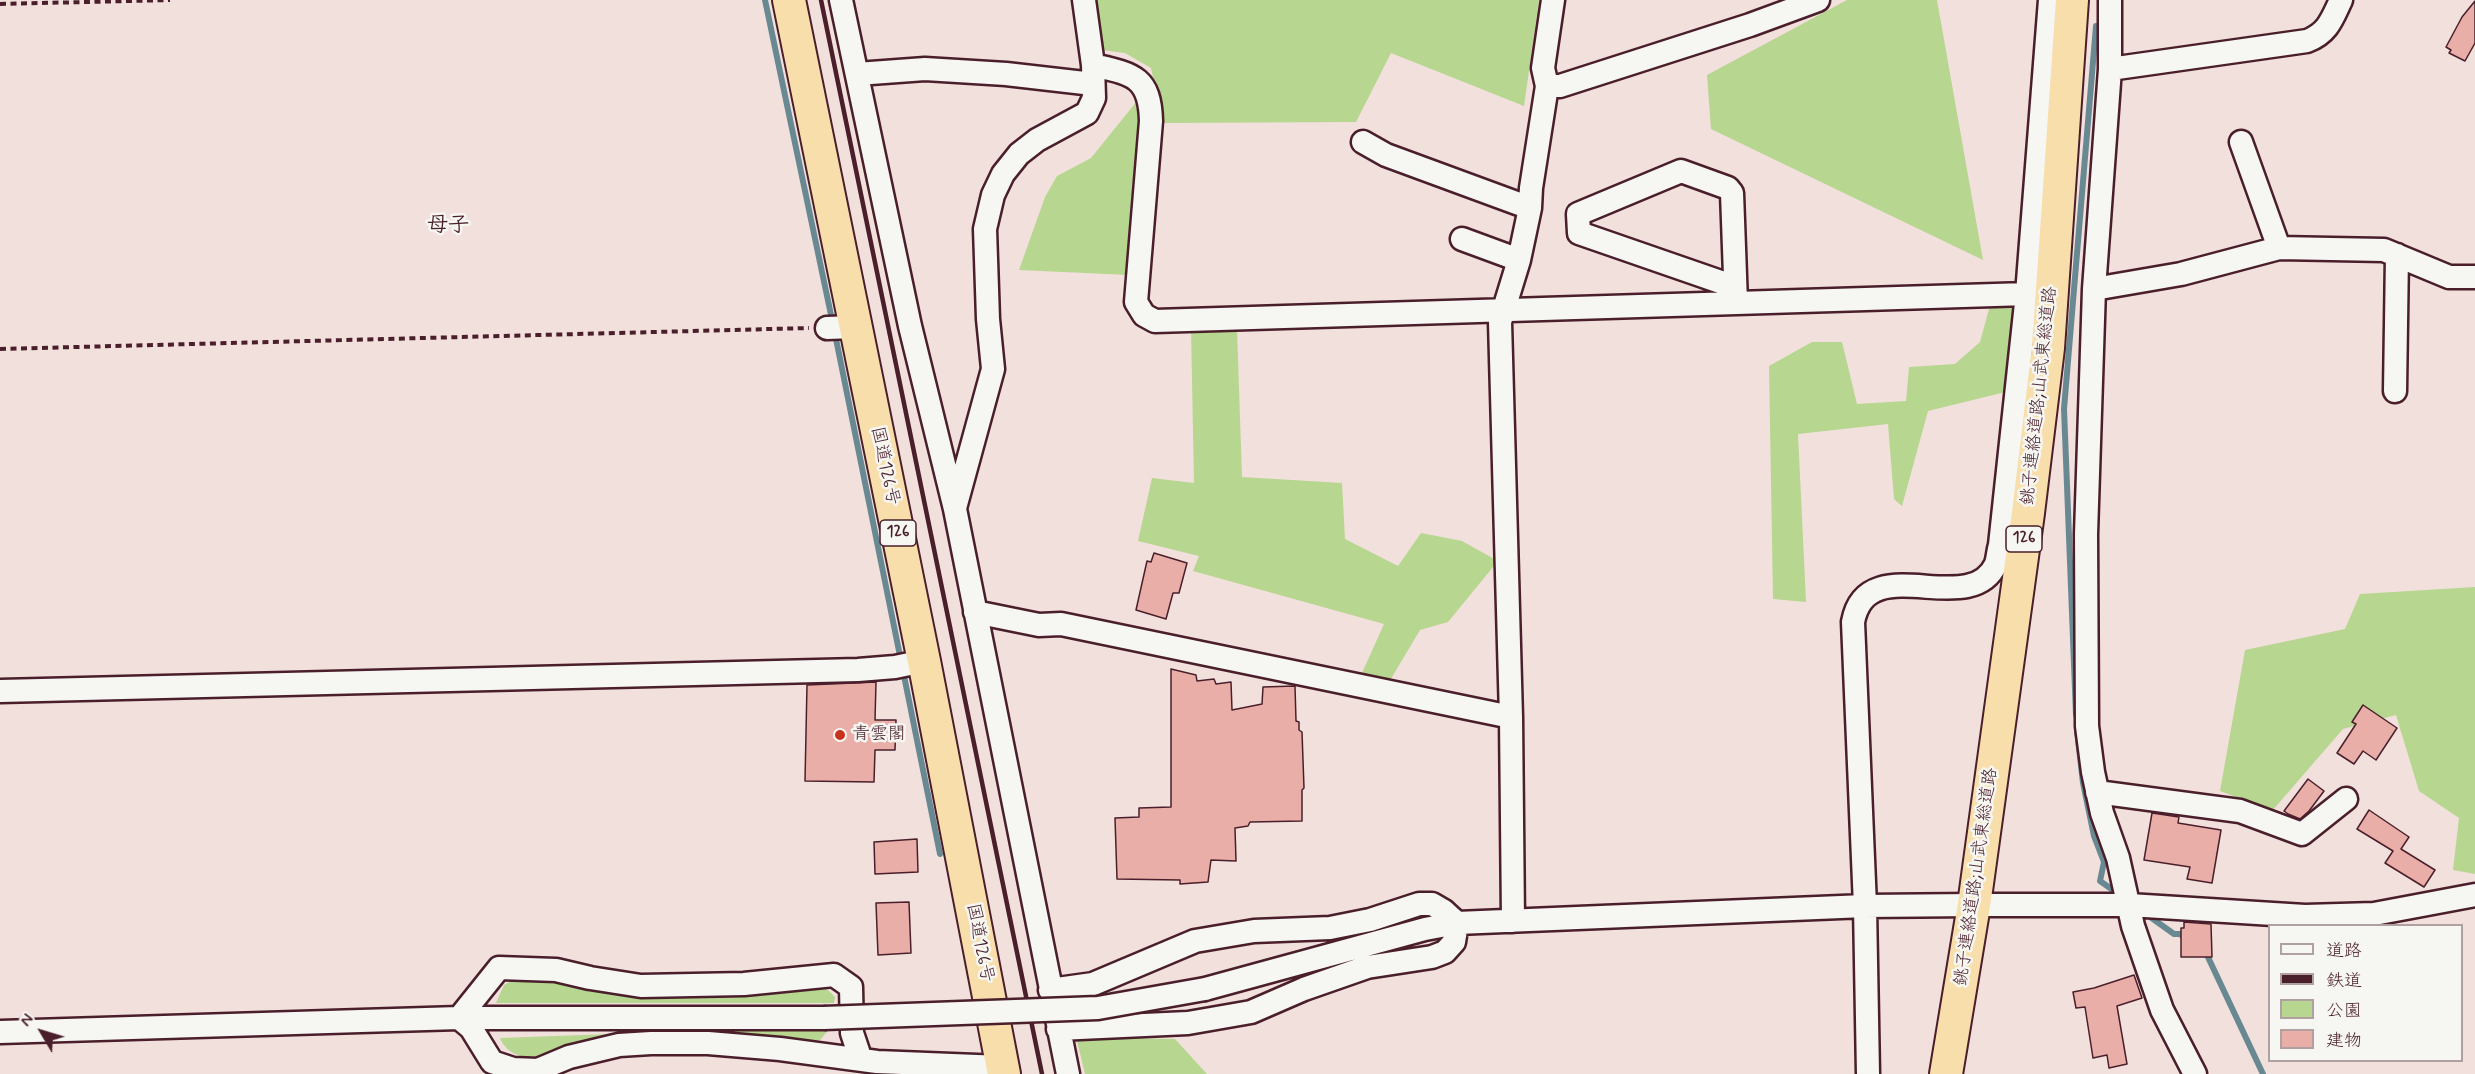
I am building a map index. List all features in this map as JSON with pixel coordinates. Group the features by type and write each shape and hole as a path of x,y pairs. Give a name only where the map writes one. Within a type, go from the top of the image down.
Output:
{"highway":[{"name":"国道126号","path":"789,0 840,327 909,664 990,1003 1003,1070"},
{"name":"銚子連絡道路;山武東総道路","path":"1946,1074 1974,905 2048,348 2072,0"}],"street":[{"path":"842,0 910,326 954,509 1068,1074"},
{"path":"954,509 993,369 988,319 985,229 993,195 1003,174 1019,154 1037,140 1087,113 1094,98 1084,0"},
{"path":"1513,921 1500,322 1501,312 1508,299 1519,260 1530,208 1547,86 1543,68 1553,0"},
{"path":"1547,86 1560,86 1750,26 1818,0"},
{"path":"1868,1074 1865,906 1853,622 1856,608 1878,587 1968,586 1983,579 1996,564 2027,294 2050,0"},
{"path":"2110,0 2109,69 2094,289 2085,628 2087,726 2097,792 2118,858 2133,926 2162,1010 2195,1074"},
{"path":"2109,69 2307,41 2320,36 2328,27 2341,0"},
{"path":"857,74 925,69 1006,74 1129,73 1142,86 1150,99 1151,121 1136,302 1144,315 1155,321 1501,312 1736,295 2027,294"},
{"path":"1363,141 1386,155 1530,208"},
{"path":"2241,142 2279,248"},
{"path":"1681,171 1728,188 1732,193 1736,295 1579,233 1578,214 1681,171"},
{"path":"1462,239 1519,260"},
{"path":"2094,289 2181,274 2279,248 2384,250 2449,277 2475,277"},
{"path":"2395,391 2397,255"},
{"path":"975,612 1039,625 1061,624 1510,717"},
{"path":"0,692 858,670 909,664"},
{"path":"2097,792 2240,811 2302,834 2346,799"},
{"path":"0,1032 459,1018 824,1018 1098,1008 1205,989 1425,928 1456,923 1865,906 1974,905 2128,904 2316,916 2374,914 2475,895"},
{"path":"990,1003 1051,994 1093,984 1195,941 1254,931 1330,928 1370,920 1419,904 1432,904 1444,911 1456,923"},
{"path":"1058,1029 1188,1023 1251,1012 1304,989 1367,967 1432,957 1444,952 1454,942 1456,923"},
{"path":"459,1018 499,968 556,970 641,986 744,984 834,975 850,987 852,1033 861,1060"},
{"path":"459,1018 471,1028 492,1062 513,1069 538,1070 569,1057 619,1045 708,1043 780,1049 861,1060 1003,1070"}],"path":[{"path":"0,4 170,0"},
{"path":"0,349 840,327"}],"green space":[{"path":"1096,0 1539,0 1524,106 1391,53 1356,122 1163,123 1151,68 1125,53 1102,50"},
{"path":"1847,0 1937,0 1983,260 1711,129 1707,75"},
{"path":"1137,101 1145,117 1129,275 1019,270 1045,197 1057,176 1091,158"},
{"path":"1992,298 2044,300 2034,385 1928,411 1902,506 1894,499 1888,424 1798,434 1806,602 1773,599 1769,366 1812,342 1842,342 1857,404 1906,401 1909,367 1955,364 1980,342"},
{"path":"1191,328 1237,329 1242,477 1342,483 1345,539 1398,566 1421,533 1462,541 1498,561 1448,622 1420,630 1389,682 1362,673 1384,624 1193,571 1199,556 1138,541 1152,478 1194,483"},
{"path":"2475,587 2475,874 2453,870 2459,818 2419,791 2396,715 2343,729 2272,811 2220,791 2245,650 2345,629 2360,594"},
{"path":"517,978 818,984 835,997 834,1003 496,1003 504,985"},
{"path":"832,1026 820,1040 762,1042 539,1059 511,1052 500,1038"},
{"path":"1076,1037 1175,1039 1207,1074 1085,1074"}],"building":[{"path":"2475,1 2475,43 2465,61 2449,53 2451,50 2446,47 2462,17"},
{"path":"1154,553 1187,563 1179,593 1173,593 1166,619 1136,610 1147,561 1151,562"},
{"path":"1171,669 1196,675 1197,681 1214,679 1216,684 1231,682 1232,710 1262,704 1263,687 1295,686 1296,721 1299,722 1299,730 1302,732 1304,788 1302,790 1302,821 1250,822 1248,826 1235,828 1236,861 1211,860 1208,882 1180,884 1180,880 1117,879 1115,818 1139,817 1139,808 1171,807"},
{"name":"青雲閣","path":"876,682 875,720 896,720 895,750 875,750 874,782 805,781 807,685"},
{"path":"2363,705 2397,728 2376,760 2363,751 2354,764 2337,753 2356,724 2352,722"},
{"path":"2308,779 2324,791 2300,819 2284,811"},
{"path":"2369,810 2409,837 2401,849 2435,870 2424,887 2385,863 2393,851 2357,829"},
{"path":"2152,813 2179,817 2178,823 2221,830 2212,883 2187,879 2190,867 2144,860"},
{"path":"917,839 918,872 875,874 874,842"},
{"path":"909,902 911,953 878,955 876,903"},
{"path":"2184,922 2211,924 2212,957 2181,957 2181,928 2184,928"},
{"path":"2134,975 2142,998 2117,1006 2127,1064 2109,1068 2107,1055 2093,1058 2085,1007 2076,1008 2073,992"}],"waterway":[{"path":"765,0 940,854"},
{"path":"2076,715 2064,409 2096,26"},
{"path":"2077,731 2083,783 2094,836 2104,862 2100,881 2120,895"},
{"path":"2146,914 2174,934 2180,934 2187,940"},
{"path":"2202,951 2207,955 2263,1074"}],"railway":[{"path":"821,0 1042,1074"}],"place":[{"name":"青雲閣","path":"840,735"}],"district":[{"name":"母子","path":"448,227"}]}
